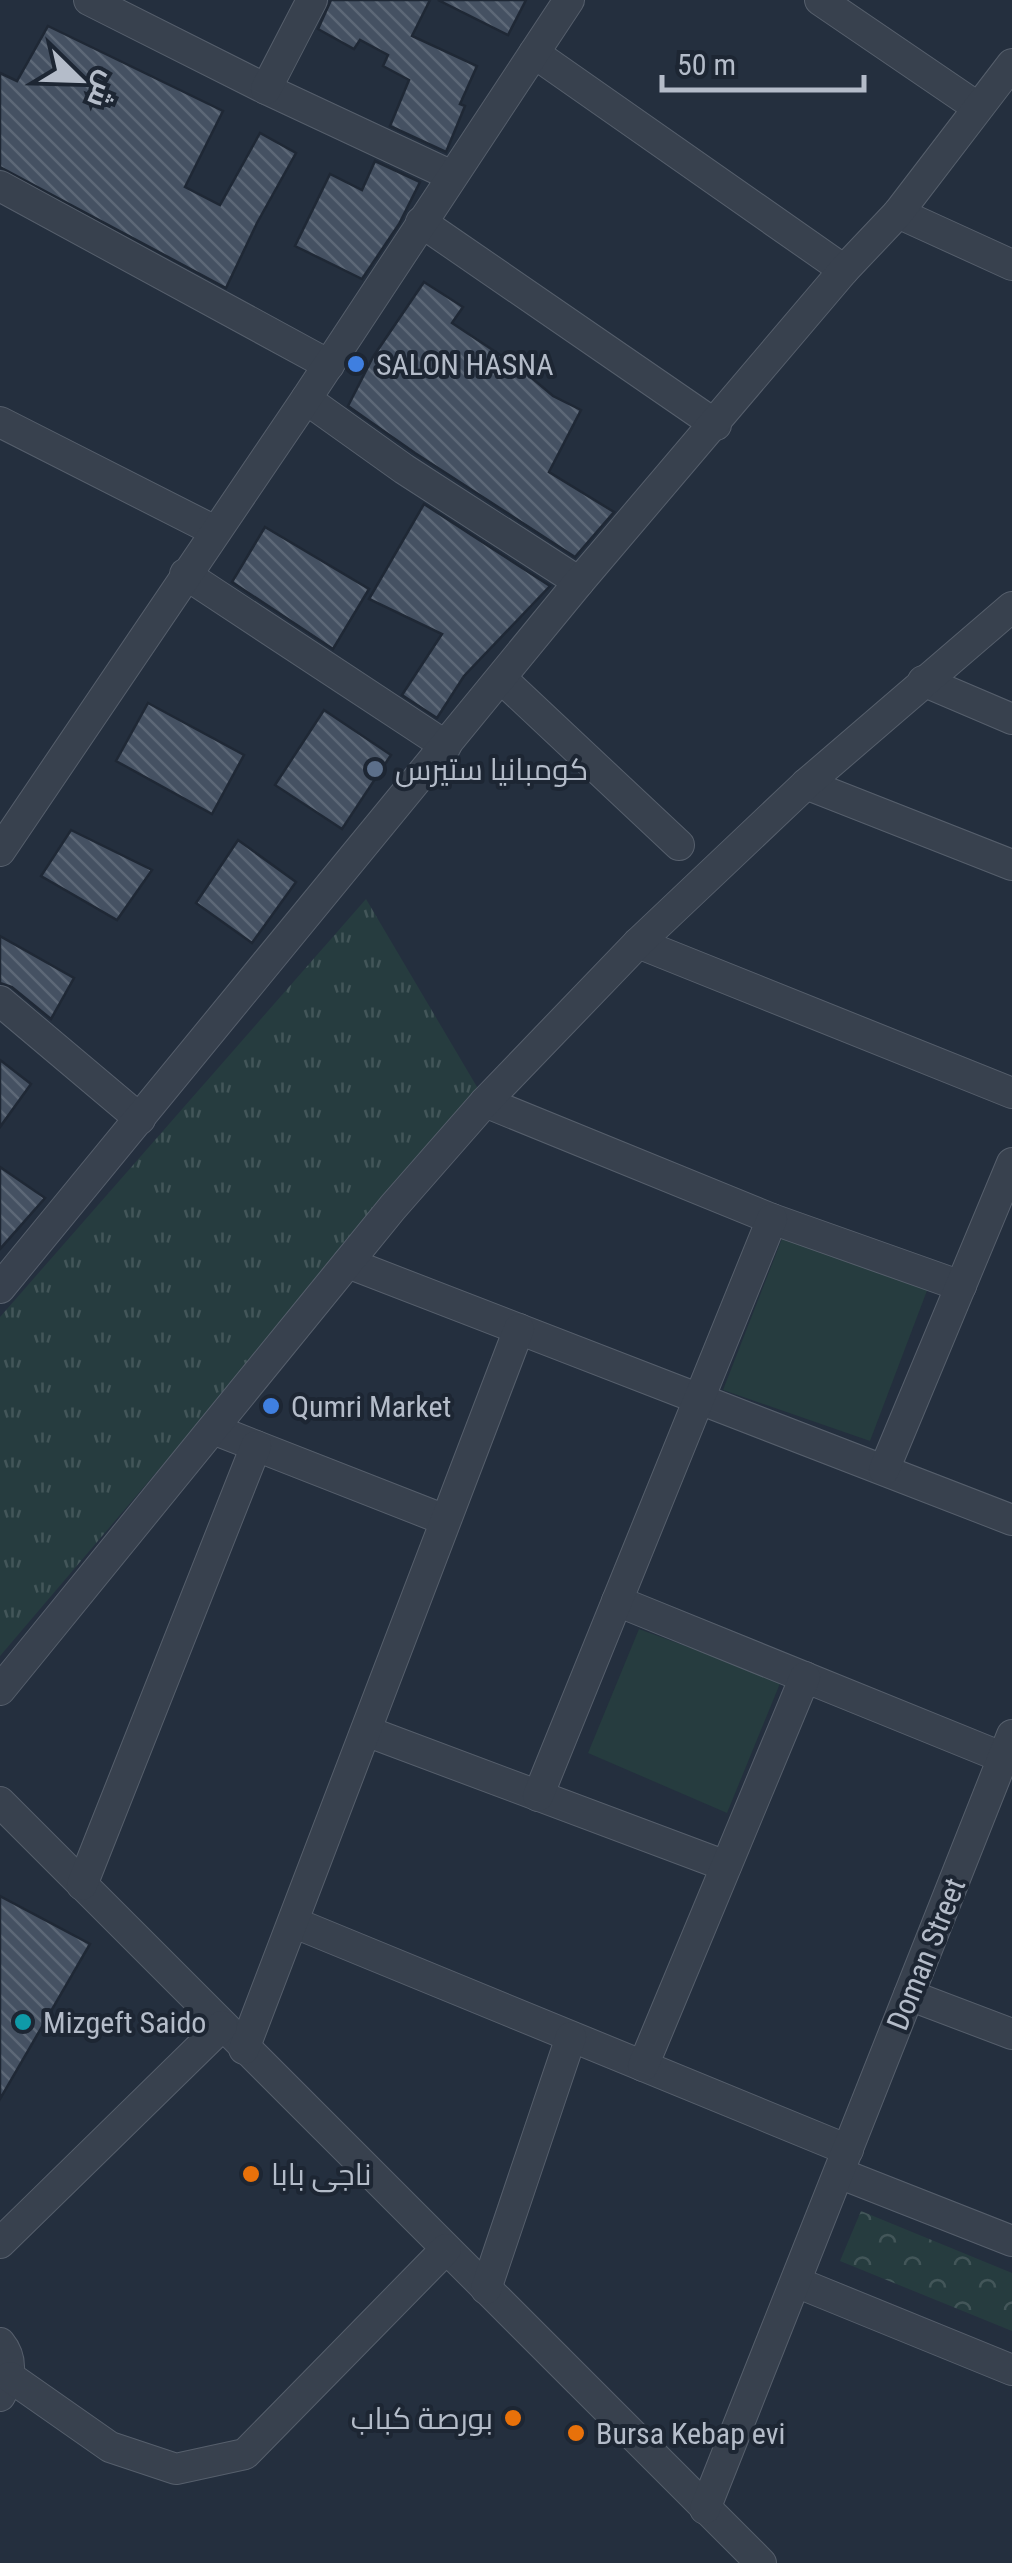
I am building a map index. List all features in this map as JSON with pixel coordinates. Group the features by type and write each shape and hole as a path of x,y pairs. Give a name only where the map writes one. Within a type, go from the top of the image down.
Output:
{"street":[{"path":"266,89 312,0"},
{"path":"0,852 329,365 569,0"},
{"path":"820,0 978,107"},
{"path":"96,2 266,89 452,176"},
{"path":"534,54 844,270"},
{"path":"0,1288 579,582 844,270 898,214 1012,64"},
{"path":"0,186 329,365"},
{"path":"898,214 1012,265"},
{"path":"421,222 716,424"},
{"path":"306,399 404,469 579,582"},
{"path":"0,422 215,531"},
{"path":"185,574 446,746"},
{"path":"0,1690 348,1263 485,1102 638,943 806,784 1012,607"},
{"path":"502,678 679,845"},
{"path":"923,681 1012,718"},
{"path":"806,784 1012,865"},
{"path":"638,943 1012,1094"},
{"path":"0,1001 140,1119"},
{"path":"485,1102 772,1218 961,1286"},
{"path":"884,1470 1012,1163"},
{"path":"538,1796 772,1218"},
{"path":"348,1263 1012,1520"},
{"path":"244,2048 519,1329"},
{"path":"213,1429 445,1520"},
{"path":"82,1885 256,1446"},
{"path":"617,1601 805,1677 1008,1746"},
{"path":"643,2066 805,1677"},
{"path":"366,1732 726,1866"},
{"name":"Doman Street","path":"706,2509 1008,1746"},
{"path":"0,1802 761,2563"},
{"path":"294,1923 643,2066 1012,2241"},
{"path":"909,1995 1012,2034"},
{"path":"0,2242 222,2026"},
{"path":"486,2289 571,2036"},
{"path":"0,2343 6,2350 5,2387 110,2446 176,2469 245,2454 446,2250"},
{"path":"796,2282 1012,2370"}],"green space":[{"path":"366,899 480,1092 0,1656 0,1317"},
{"path":"783,1236 928,1288 870,1441 723,1390"},
{"path":"639,1629 781,1681 727,1813 588,1753"},
{"path":"861,2211 1012,2273 1012,2331 840,2261"}],"building":[{"path":"331,0 430,0 412,36 477,66 460,104 465,106 446,152 390,126 409,80 383,66 388,55 360,40 354,49 318,29"},
{"path":"438,0 526,0 508,35"},
{"path":"48,26 223,111 185,187 220,205 260,133 296,153 226,288 0,167 0,73 17,81"},
{"path":"375,161 420,182 399,224 362,279 295,246 330,174 362,190"},
{"path":"424,282 463,307 452,323 520,368 553,396 581,410 549,472 614,512 575,557 348,406 373,357"},
{"path":"424,504 550,586 464,676 437,718 402,695 442,634 369,599"},
{"path":"265,527 369,589 333,649 232,582"},
{"path":"148,703 244,755 212,814 116,761"},
{"path":"324,710 391,755 342,829 275,785"},
{"path":"71,830 152,870 117,920 41,876"},
{"path":"238,840 296,882 252,943 196,903"},
{"path":"0,936 74,978 51,1019 12,987 0,983"},
{"path":"0,1060 31,1084 0,1127"},
{"path":"0,1167 45,1198 0,1249"},
{"name":"Mizgeft Saido","path":"0,1896 90,1944 0,2099"}],"place":[{"name":"SALON HASNA","path":"356,364"},
{"name":"كومبانيا ستيرس","path":"375,769"},
{"name":"Qumri Market","path":"271,1406"},
{"name":"Mizgeft Saido","path":"23,2022"},
{"name":"ناجى بابا","path":"251,2174"},
{"name":"بورصة كباب","path":"513,2418"},
{"name":"Bursa Kebap evi","path":"576,2433"}]}
